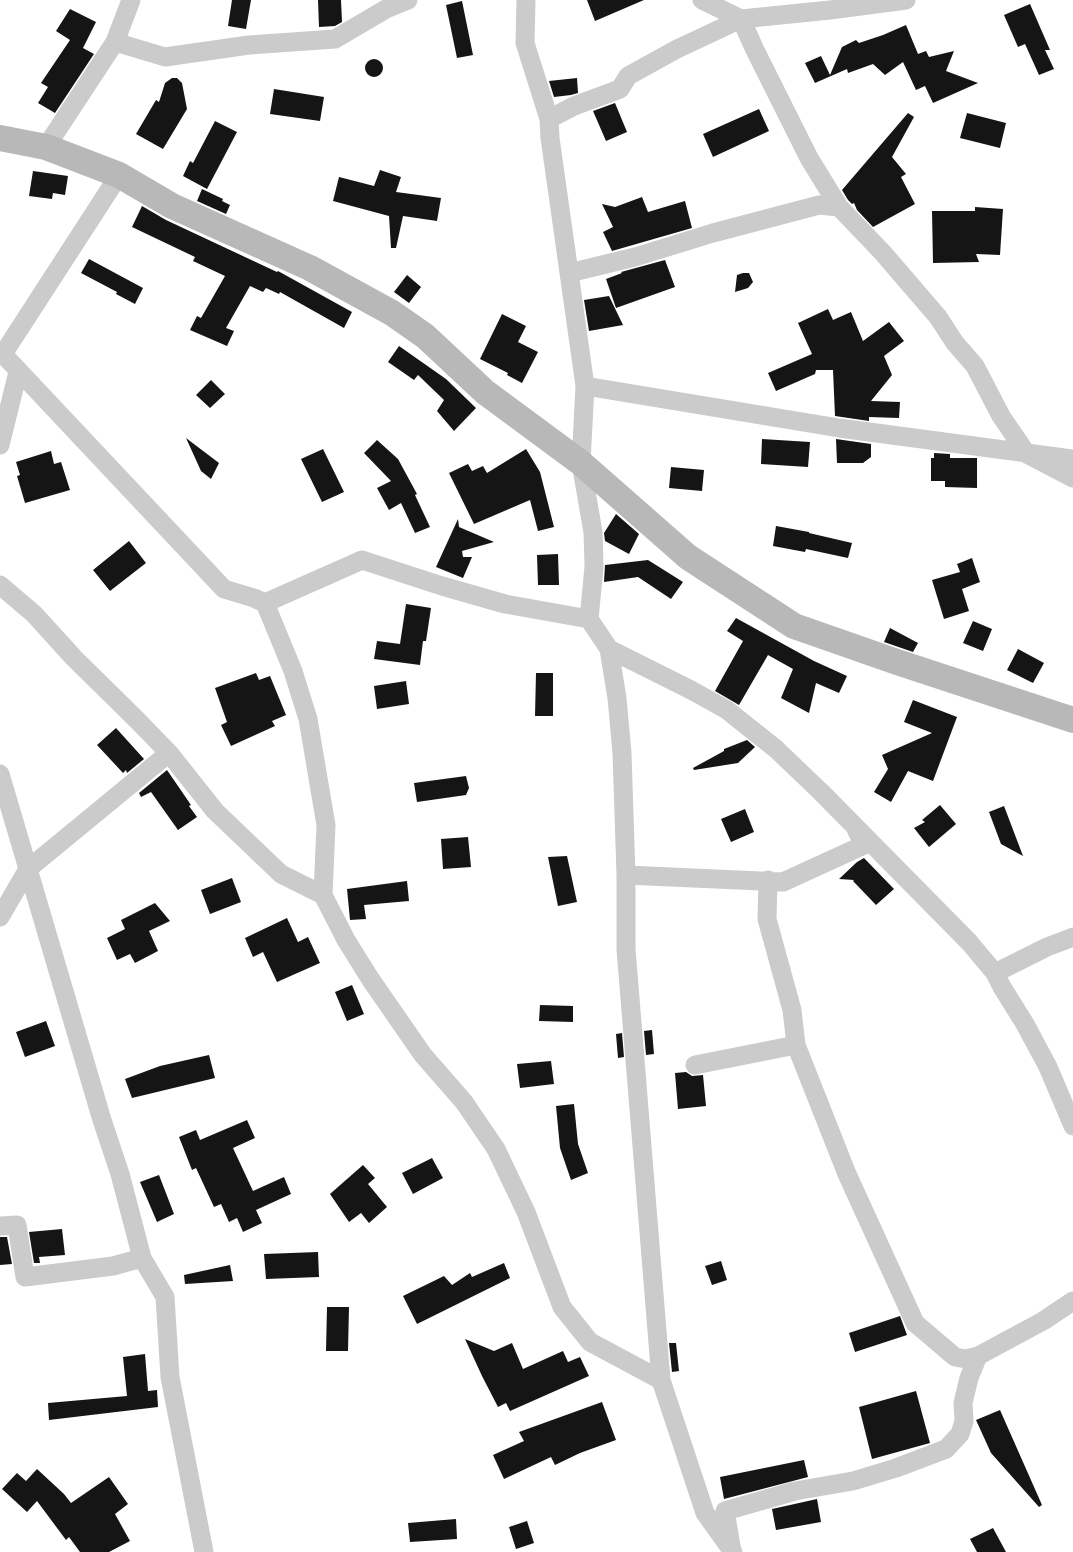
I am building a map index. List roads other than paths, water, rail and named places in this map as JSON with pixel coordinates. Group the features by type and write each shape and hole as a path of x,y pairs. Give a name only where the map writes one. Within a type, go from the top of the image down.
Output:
{"street":[{"path":"46,147 115,42 131,0"},
{"path":"115,42 165,57 249,45 335,39 386,9 408,0"},
{"path":"526,0 525,43 549,119 585,386 581,463 593,532 594,568 589,619 609,648 617,698 622,753 626,875 626,949 661,1380 705,1513 732,1552"},
{"path":"702,0 742,19 755,50 809,158 838,207 883,253 938,317 955,343 975,366 1001,416 1027,454 1073,478"},
{"path":"549,119 574,106 620,89 628,76 677,49 742,19 906,0"},
{"path":"0,138 46,147 119,175 172,206 310,268 392,313 425,336 485,392 581,463 688,557 794,626 1073,720"},
{"path":"119,175 1,352 224,589 265,602 362,560 505,604 589,619"},
{"path":"569,273 635,257 713,233 819,205 838,207"},
{"path":"0,445 18,372"},
{"path":"585,386 839,428 1073,459"},
{"path":"0,585 34,614 74,658 169,753 215,811 280,874 323,895"},
{"path":"265,602 293,671 308,720 326,825 323,895 346,940 371,980 423,1055 464,1102 496,1148 526,1212 562,1307 590,1342 661,1380"},
{"path":"609,648 727,710 776,749 969,942 996,973 1048,1067 1073,1126"},
{"path":"0,917 28,869 169,753"},
{"path":"0,774 102,1120 120,1174 142,1258 165,1297 170,1377 204,1552"},
{"path":"626,875 784,882 864,845 856,828"},
{"path":"768,880 766,919 792,1010 796,1046 847,1174 915,1323 955,1357 966,1359 978,1356 1043,1321 1073,1301"},
{"path":"996,973 1047,947 1073,937"},
{"path":"695,1065 796,1046"},
{"path":"0,1226 17,1225 24,1277 113,1266 142,1258"},
{"path":"732,1552 725,1511 796,1491 853,1481 896,1468 946,1449 960,1434 964,1420 963,1403 969,1378 978,1356"}]}
